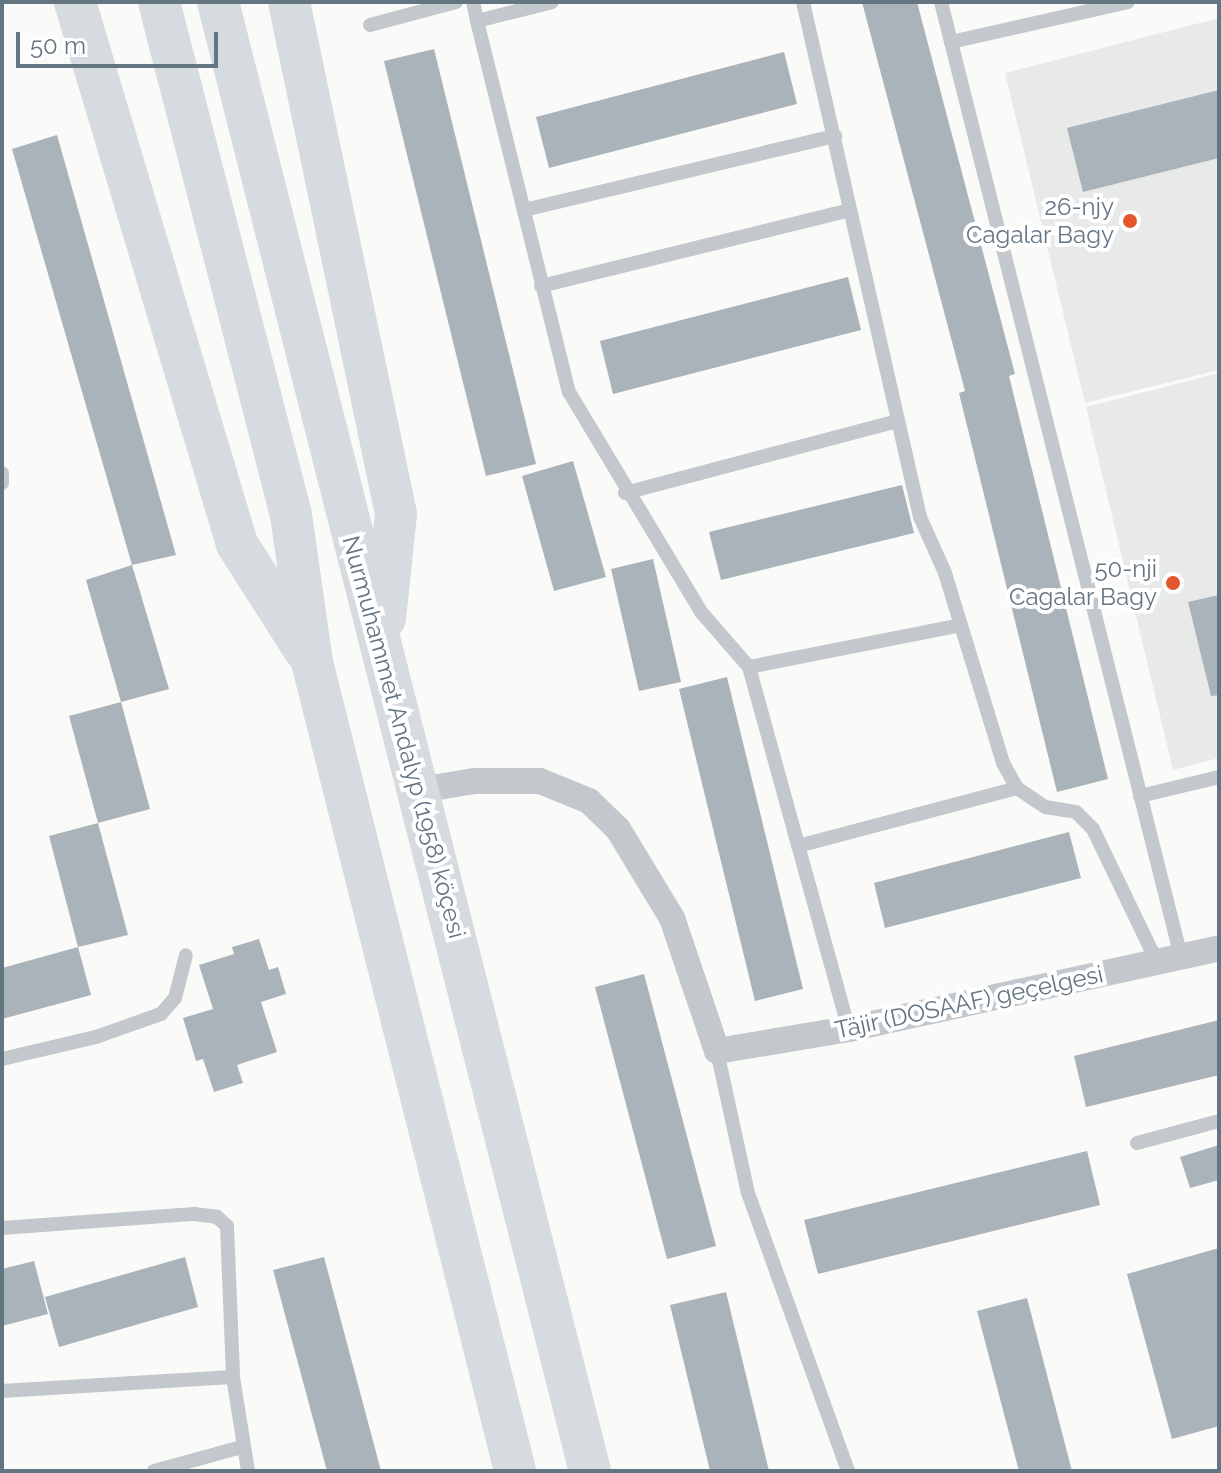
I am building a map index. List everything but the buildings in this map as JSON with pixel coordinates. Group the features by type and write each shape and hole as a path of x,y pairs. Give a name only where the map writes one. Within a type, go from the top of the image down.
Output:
{"main road":[{"path":"75,2 237,544 312,662"},
{"path":"159,2 291,515 312,662 515,1471"},
{"name":"Nurmuhammet Andalyp (1958) köçesi","path":"218,2 339,495 383,640 590,1471"},
{"path":"289,2 396,514 383,640"}],"street":[{"path":"420,790 475,781 540,781 589,801 618,829 672,918 717,1051"},
{"name":"Täjir (DOSAAF) geçelgesi","path":"717,1051 849,1029 1219,948"}],"lane":[{"path":"370,25 456,2"},
{"path":"473,2 569,392 625,493 702,613 749,667 849,1029"},
{"path":"477,21 552,2"},
{"path":"803,2 920,517 961,625 1003,763 1017,788 1045,807 1076,812 1093,829 1169,959"},
{"path":"941,2 1140,796 1169,959"},
{"path":"951,42 1128,2"},
{"path":"524,210 835,136"},
{"path":"541,286 850,210"},
{"path":"625,493 898,421"},
{"path":"2,473 2,483"},
{"path":"749,667 961,625"},
{"path":"1140,796 1219,777"},
{"path":"798,846 1017,788"},
{"path":"2,1059 96,1037 161,1014 175,998 186,955"},
{"path":"717,1051 748,1193 848,1471"},
{"path":"1137,1143 1219,1121"},
{"path":"2,1228 125,1217 217,1217 229,1238 233,1377 248,1471"},
{"path":"2,1391 233,1377"},
{"path":"154,1471 242,1447"}],"shaded area":[{"name":"26-njy Cagalar Bagy","path":"1219,18 1219,370 1085,403 1005,73"},
{"name":"50-nji Cagalar Bagy","path":"1219,373 1219,758 1173,770 1086,407"}],"place":[{"name":"26-njy Cagalar Bagy","path":"1130,221"},
{"name":"50-nji Cagalar Bagy","path":"1173,583"}]}
